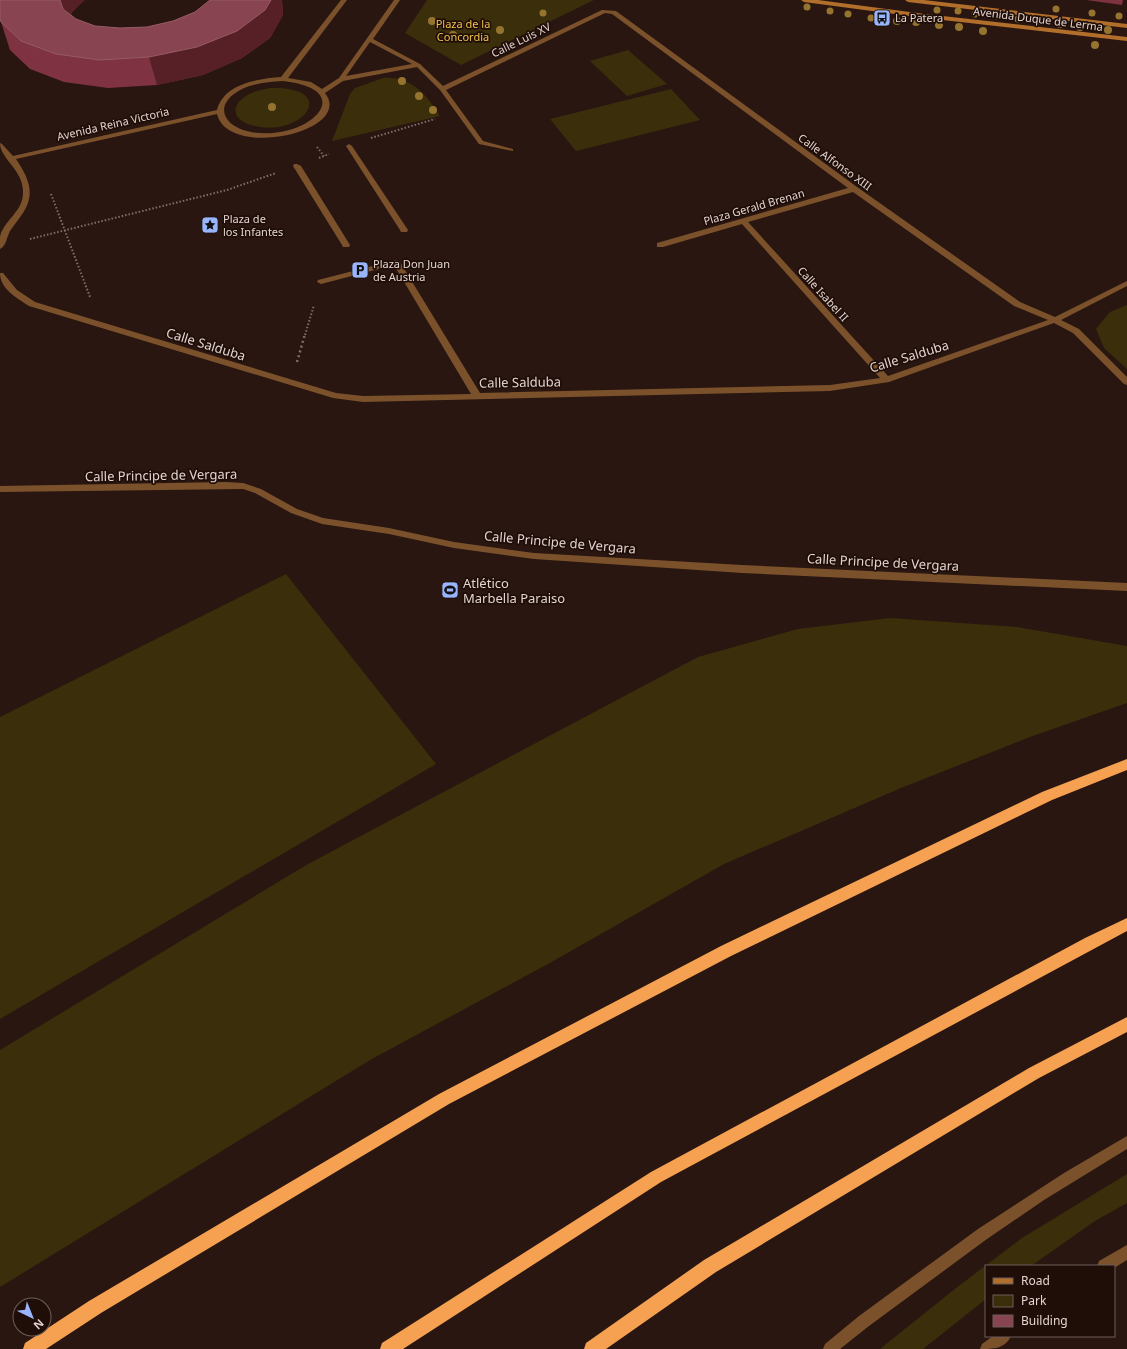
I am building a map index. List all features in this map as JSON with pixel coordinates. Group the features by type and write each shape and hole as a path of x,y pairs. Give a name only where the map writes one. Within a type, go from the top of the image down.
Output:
{"highway":[{"path":"31,1349 95,1307 444,1099 726,950 1046,796 1127,764"},
{"path":"388,1349 656,1177 1127,924"},
{"path":"592,1349 710,1266 1034,1074 1127,1024"}],"main road":[{"name":"Avenida Duque de Lerma","path":"804,0 925,16 1127,39"},
{"name":"Avenida Duque de Lerma","path":"908,0 1127,26"}],"street":[{"path":"282,79 344,0"},
{"path":"321,92 341,79 397,0"},
{"name":"Calle Luis XV","path":"442,89 604,11 609,10"},
{"name":"Calle Alfonso XIII","path":"609,10 614,12 854,189 1017,304 1055,320"},
{"path":"370,39 418,65 442,89 481,143 511,150"},
{"path":"341,79 418,65"},
{"path":"282,79 298,81 312,85 321,92 326,100 326,109 320,118 309,126 294,132 259,136 243,133 230,127 222,120 220,111 223,102 230,94 240,88 268,80 282,79"},
{"name":"Avenida Reina Victoria","path":"11,158 220,111"},
{"path":"0,145 20,170 26,183 27,197 20,212 10,223 3,235 0,247"},
{"path":"349,146 404,230"},
{"path":"297,166 346,245"},
{"name":"Plaza Gerald Brenan","path":"660,245 854,189"},
{"name":"Calle Isabel II","path":"744,222 886,380"},
{"path":"321,282 396,262 477,396"},
{"name":"Calle Salduba","path":"0,275 8,286 19,296 32,304 336,396 362,399 830,388 886,380 1055,320 1127,283"},
{"path":"1055,320 1076,331 1127,382"},
{"name":"Calle Principe de Vergara","path":"0,489 226,485 243,486 258,491 304,515 322,521 389,531 454,545 534,556 742,569 1127,587"},
{"path":"830,1349 930,1272 1023,1206 1077,1171 1127,1142"},
{"path":"1106,1265 1127,1252"},
{"path":"987,1349 1003,1337"}],"path":[{"path":"29,239 227,190 297,166"},
{"path":"50,190 92,304"},
{"path":"295,368 314,305"}],"green space":[{"name":"Plaza de la Concordia","path":"427,0 594,0 461,65 405,33"},
{"path":"628,50 667,84 627,96 590,61"},
{"path":"383,78 393,78 410,83 429,100 440,116 332,141 350,94 355,88"},
{"path":"269,88 292,90 305,95 309,103 307,111 299,119 286,125 269,128 251,125 240,120 237,116 236,108 241,100 252,93"},
{"path":"671,89 700,120 576,151 550,119"},
{"path":"1127,305 1127,369 1104,348 1096,329 1110,312"},
{"path":"286,574 436,764 0,1019 0,717"},
{"path":"890,618 1017,627 1127,646 1127,703 1030,737 901,788 724,864 548,964 370,1060 0,1287 0,1050 308,864 698,657 798,629"},
{"path":"1127,1174 1127,1203 1095,1221 1032,1265 986,1265 1022,1238"},
{"path":"985,1266 985,1300 923,1349 880,1349"}],"building":[{"path":"0,0 60,0 63,9 76,19 95,26 120,28 147,27 173,21 195,12 210,0 271,0 265,10 237,31 197,47 149,57 100,60 56,54 21,41 1,22"}],"place":[{"name":"La Patera","path":"882,18"},
{"name":"Plaza de los Infantes","path":"210,225"},
{"name":"Plaza Don Juan de Austria","path":"360,270"},
{"name":"Atlético Marbella Paraiso","path":"450,590"}]}
